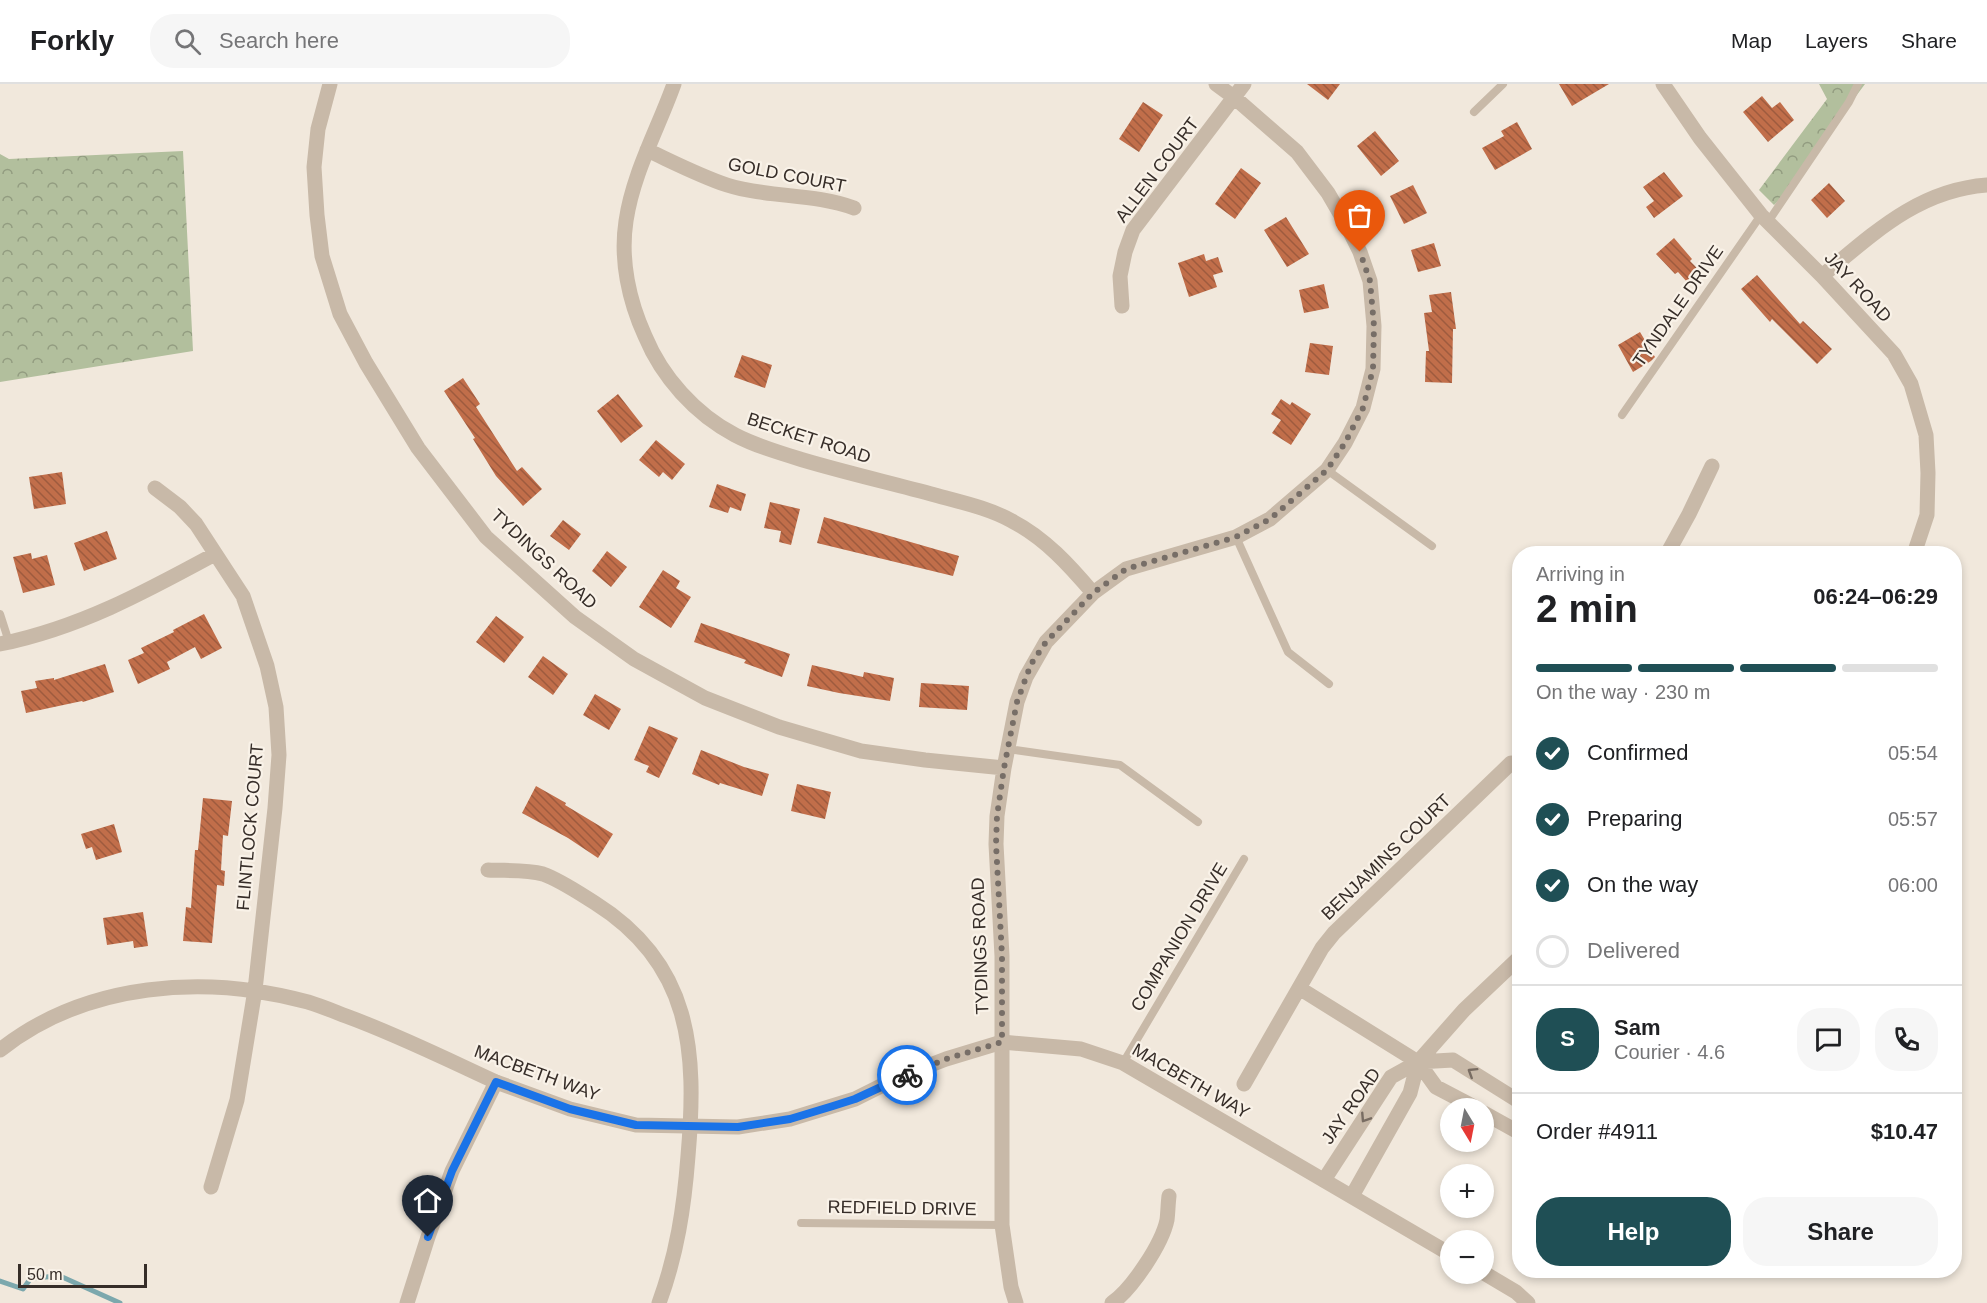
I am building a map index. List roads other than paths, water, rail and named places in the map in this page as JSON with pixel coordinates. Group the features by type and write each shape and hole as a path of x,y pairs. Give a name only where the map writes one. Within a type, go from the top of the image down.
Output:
{"street":[{"name":"TYDINGS ROAD","path":"330,84 318,129 314,167 322,256 340,314 366,363 418,448 486,537 575,617 634,659 705,698 779,727 861,751 1004,768"},
{"name":"BECKET ROAD","path":"674,84 632,191 626,223 625,254 627,282 636,316 665,374 688,401 735,435 772,450 970,505 1012,520 1056,553 1093,593"},
{"name":"TYDINGS ROAD","path":"1016,1303 1011,1287 1002,1225 1002,956 996,844 997,816 1004,768 1017,702 1031,664 1046,642 1093,593 1126,569 1236,537 1270,519 1327,470 1345,443 1363,408 1373,369 1374,326 1370,281 1360,252 1328,193 1297,152 1216,84"},
{"name":"ALLEN COURT","path":"1122,306 1120,276 1133,230 1244,84"},
{"name":"JAY ROAD","path":"1663,84 1700,138 1765,218 1894,354 1911,384 1926,435 1928,472 1927,516 1917,546"},
{"name":"GOLD COURT","path":"647,150 727,185 760,192 837,202 854,208"},
{"path":"1822,276 1886,223 1916,205 1952,190 1987,185"},
{"path":"1671,546 1712,466"},
{"name":"FLINTLOCK COURT","path":"155,488 180,507 196,524 243,596 263,654 276,707 279,755 255,990 237,1100 212,1187"},
{"path":"4,643 68,625 105,611 214,554"},
{"name":"BENJAMINS COURT","path":"1244,1084 1322,948 1334,933 1511,764"},
{"path":"488,870 542,874 579,893 612,914 640,938 659,964 674,992 688,1041 690,1128 685,1198 678,1240 659,1303"},
{"name":"JAY ROAD","path":"1324,1180 1391,1077 1418,1062 1464,1010 1512,965"},
{"path":"1299,988 1418,1062 1436,1087 1457,1098"},
{"name":"MACBETH WAY","path":"0,1050 13,1039 54,1016 96,1000 152,989 255,990 309,1002 389,1032 496,1082 570,1109 636,1125 690,1128 738,1127 790,1119 855,1099 899,1077 946,1059 1002,1042 1081,1049 1123,1063 1440,1248"},
{"path":"1418,1062 1453,1060 1512,1097"},
{"name":"JAY ROAD","path":"1352,1196 1410,1094 1418,1062"},
{"path":"407,1303 452,1171 496,1082"},
{"path":"1494,1119 1512,1129"},
{"path":"1112,1303 1120,1298 1138,1275 1161,1238 1167,1220 1168,1196"},
{"path":"1494,1279 1516,1292 1528,1303"}],"lane":[{"path":"1474,112 1503,84"},
{"name":"TYNDALE DRIVE","path":"1622,415 1849,102 1858,84"},
{"path":"1327,470 1432,546"},
{"path":"1236,537 1288,652 1329,684"},
{"path":"0,614 4,643"},
{"path":"1008,748 1120,765 1198,822"},
{"name":"COMPANION DRIVE","path":"1123,1063 1245,859"},
{"name":"REDFIELD DRIVE","path":"801,1223 1002,1225"}],"waterway":[{"path":"0,1281 23,1289 31,1278 60,1276 120,1303"}]}
